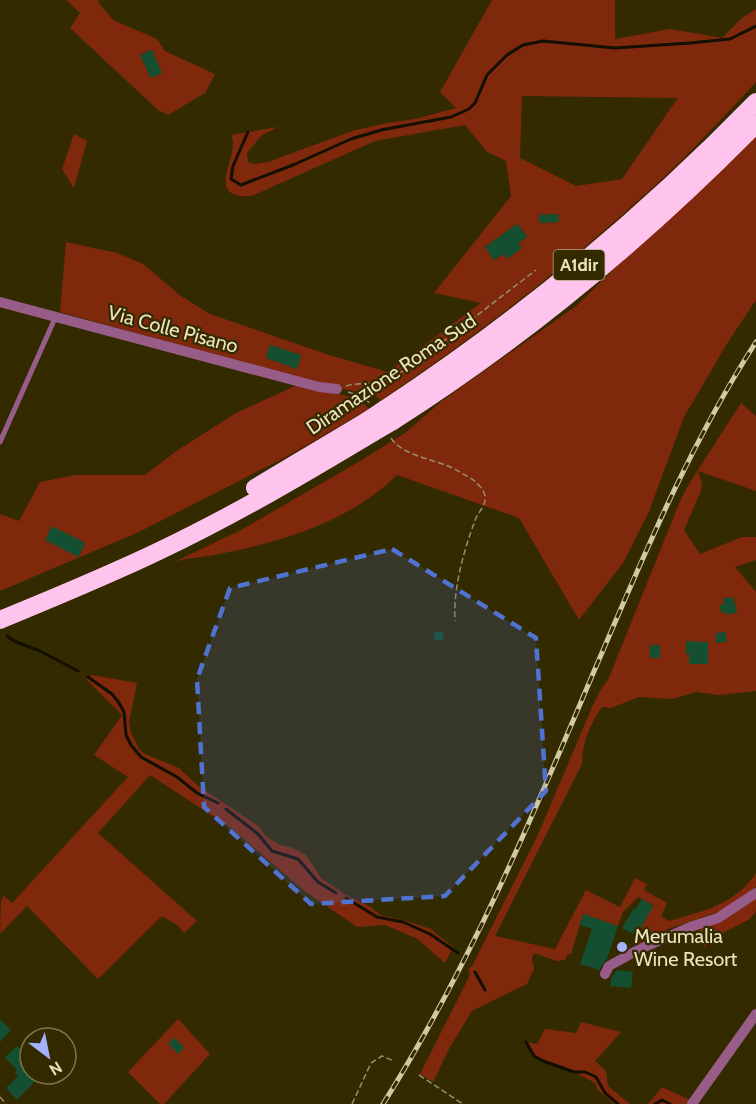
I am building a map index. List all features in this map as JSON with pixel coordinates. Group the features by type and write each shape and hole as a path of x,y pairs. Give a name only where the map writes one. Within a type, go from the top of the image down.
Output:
{"highway":[{"name":"Diramazione Roma Sud","path":"0,620 97,580 181,540 276,490 380,421 575,268 662,193 756,102"},
{"name":"Diramazione Roma Sud","path":"0,607 113,559 188,523 380,421 477,364 567,295 692,187 756,124"}],"street":[{"name":"Via Colle Pisano","path":"0,302 319,387 337,389"},
{"path":"605,974 609,966 636,951 690,927 718,918 756,893"},
{"path":"692,1104 756,1014"}],"lane":[{"path":"0,442 56,316"}],"path":[{"path":"337,389 355,383 375,383 410,367 536,270"},
{"path":"337,389 358,394 368,401 398,447 451,467 476,481 484,492 486,497 484,505 477,516 457,585 455,621"},
{"path":"352,1104 371,1063 382,1056 394,1061"},
{"path":"419,1075 463,1104"},
{"path":"0,1097 6,1104"}],"highlighted area":[{"path":"392,549 536,638 546,791 445,896 311,904 204,807 197,679 230,588"}],"shaded area":[{"path":"66,0 99,0 98,2 113,20 157,39 165,51 215,74 205,93 168,115 158,110 70,28 80,13","holes":["151,50 162,73 151,78 140,55"]},
{"path":"492,0 615,0 615,39 670,29 722,38 742,18 756,9 756,82 714,127 655,185 578,253 482,329 381,400 374,395 333,387 60,312 66,242 117,253 143,264 181,296 210,314 329,355 388,372 481,303 434,293 511,196 506,161 487,152 465,125 375,141 252,196 237,195 229,191 226,183 232,153 231,135 278,127 262,135 247,153 248,162 254,164 268,162 352,131 415,119 456,108 440,92","holes":["522,96 677,98 622,179 576,186 520,158","558,214 558,222 539,223 539,215","517,224 527,236 518,243 522,248 507,259 503,254 494,260 485,247","270,345 301,355 297,368 266,358"]},
{"path":"756,131 756,300 728,342 684,417 648,514 623,563 579,620 519,518 397,475 360,504 339,516 294,535 247,548 174,562 241,530 405,433 442,401 576,306"},
{"path":"74,134 87,141 74,188 62,169"},
{"path":"297,385 359,399 369,409 286,457 139,532 0,591 0,514 19,521 40,482 75,475 145,475 178,450 236,413","holes":["52,527 85,543 79,556 45,540"]},
{"path":"741,403 756,416 756,491 698,471 702,484 701,491 684,530 700,554 742,537 756,537 756,560 735,567 756,592 756,691 719,695 696,692 672,699 639,697 611,708 602,707 583,748 582,764 495,936 555,949 586,890 620,907 635,878 647,884 644,890 667,903 661,916 669,921 706,910 728,900 748,884 756,873 756,887 724,910 668,929 637,947 636,941 646,932 641,928 653,905 638,897 623,912 618,926 583,914 571,954 568,954 565,960 557,961 534,953 532,959 534,969 527,984 472,1011 450,1047 433,1082 420,1074 470,975 468,970 536,839 593,705 608,680 687,487","holes":["733,597 737,612 727,615 726,612 722,613 720,606 724,604 723,599"]},
{"path":"92,675 137,683 129,722 131,733 139,749 145,754 179,768 197,785 258,826 267,837 280,845 306,855 321,878 344,894 371,907 380,915 431,929 453,947 445,963 416,938 385,925 357,927 302,889 231,828 150,775 98,833 197,921 184,933 177,925 162,916 98,979 27,906 0,934 1,900 4,896 12,903 128,777 94,755 122,715 86,679"},
{"path":"756,896 756,911 750,919 715,937 705,947 691,934 716,922"},
{"path":"178,1019 210,1054 164,1104 160,1104 128,1072"},
{"path":"581,1022 621,1032 595,1061 606,1071 608,1086 630,1104 614,1104 598,1090 595,1083 565,1067 534,1056 526,1042 537,1044 545,1029 576,1033"},
{"path":"662,1087 690,1100 687,1104 648,1104"}],"building":[{"path":"152,50 162,73 151,78 140,55"},
{"path":"558,214 559,222 539,223 539,215"},
{"path":"517,224 527,237 518,243 522,248 507,259 503,254 494,260 485,247"},
{"path":"270,345 301,355 297,369 266,358"},
{"path":"52,526 85,543 78,557 45,540"},
{"path":"733,597 737,612 726,615 726,612 721,613 720,605 724,604 723,599"},
{"path":"435,631 444,633 442,641 433,639"},
{"path":"726,632 726,642 716,643 716,633"},
{"path":"686,641 708,642 708,664 689,664"},
{"path":"650,645 660,645 660,658 650,658"},
{"path":"642,899 653,906 641,928 638,926 633,934 622,928"},
{"path":"583,914 618,926 607,959 599,970 580,964 592,929 580,925"},
{"path":"617,970 633,972 631,988 610,986 611,979"},
{"path":"0,1019 11,1030 0,1042"},
{"path":"175,1038 184,1048 178,1054 168,1043"},
{"path":"18,1047 18,1076 15,1073 17,1070 5,1057"},
{"path":"18,1076 18,1086 30,1086 17,1100 6,1088"}],"waterway":[{"path":"248,132 233,166 231,179 241,185 351,139 381,130 451,117 469,109 475,103 487,75 507,55 523,45 543,41 615,48 690,43 730,39 756,26"},
{"path":"7,636 78,671"},
{"path":"88,677 112,694 119,703 124,712 126,735 141,757 177,777 197,793 218,803"},
{"path":"226,809 258,834 272,851 298,859 318,882 336,893"},
{"path":"346,898 377,917 403,922 430,934 458,953"},
{"path":"475,972 485,990"},
{"path":"526,1042 534,1056 543,1061 596,1077 605,1093 618,1104"},
{"path":"655,1104 662,1100 670,1104"}],"railway":[{"path":"383,1104 414,1053 470,948 521,840 667,506 709,422 756,342"}],"place":[{"name":"Merumalia Wine Resort","path":"622,947"}]}
